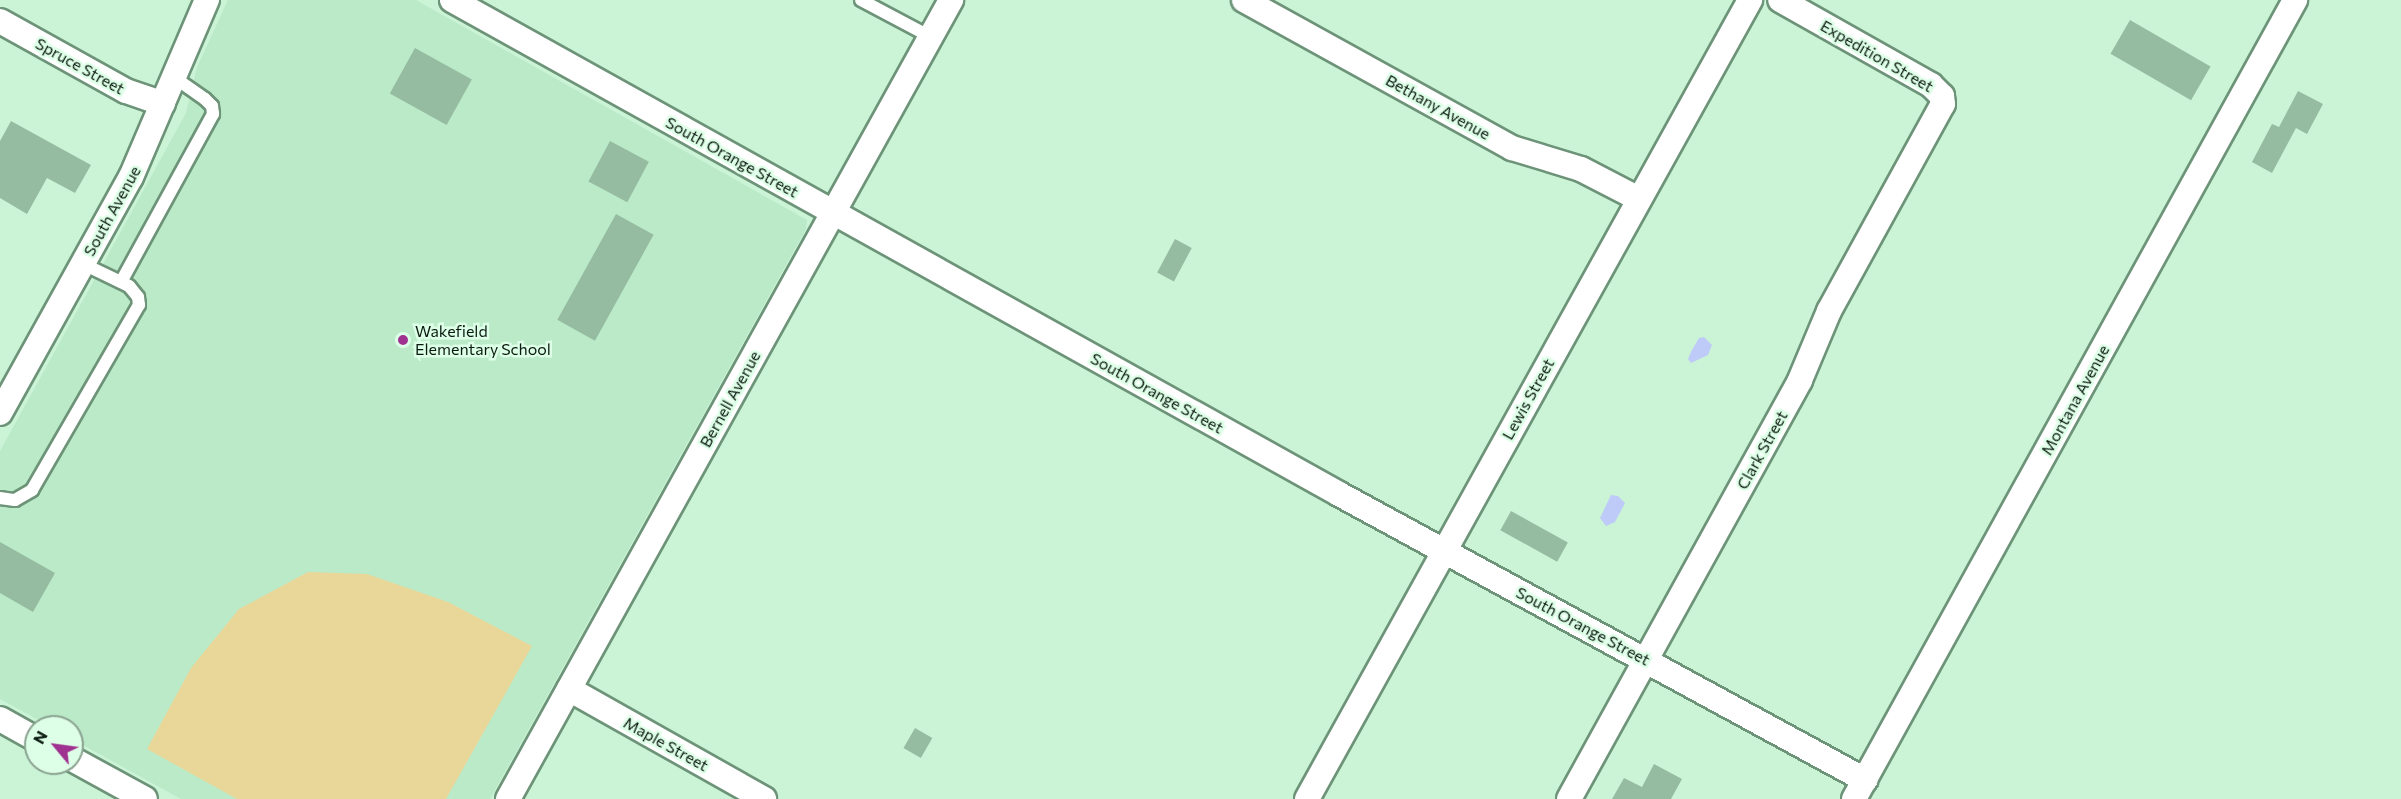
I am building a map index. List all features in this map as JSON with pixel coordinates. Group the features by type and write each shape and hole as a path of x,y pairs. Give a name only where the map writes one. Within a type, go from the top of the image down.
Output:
{"street":[{"name":"South Avenue","path":"0,413 131,177 207,0"},
{"name":"South Orange Street","path":"452,0 1444,551 1646,660 1860,789"},
{"name":"Bernell Avenue","path":"508,799 951,0"},
{"name":"Bethany Avenue","path":"1244,0 1512,148 1581,169 1639,199"},
{"name":"Lewis Street","path":"1306,799 1750,0"},
{"name":"Expedition Street","path":"1780,0 1931,85 1942,96"},
{"name":"Montana Avenue","path":"1860,789 2295,0"},
{"name":"Spruce Street","path":"0,21 126,91 163,104"},
{"name":"Clark Street","path":"1569,799 1800,380 1829,311 1940,112 1942,96"},
{"name":"Maple Street","path":"569,689 764,799"},
{"path":"0,719 24,732"},
{"path":"84,766 145,799"}],"lane":[{"path":"861,0 931,37"},
{"path":"121,282 213,114 212,106 206,99 173,77"},
{"path":"0,498 15,500 32,490 139,304 138,297 121,282 83,264"}],"shaded area":[{"name":"Wakefield Elementary School","path":"228,0 416,0 807,220 806,229 490,799 181,799 84,746 84,715 29,715 0,699 0,451 186,113 197,67"},
{"path":"308,572 367,574 448,602 532,646 446,799 237,799 147,749 191,668 239,609"}],"water":[{"path":"1704,337 1712,345 1708,355 1691,363 1688,359 1692,350 1699,338"},
{"path":"1611,495 1618,496 1625,503 1615,522 1606,526 1600,518"}],"building":[{"path":"2130,20 2211,66 2191,100 2110,54"},
{"path":"415,48 472,80 447,125 390,93"},
{"path":"2298,91 2323,104 2307,134 2296,128 2272,173 2252,162 2272,124 2279,127"},
{"path":"11,121 91,165 75,193 47,178 27,214 0,198 0,141"},
{"path":"610,141 649,162 627,202 588,182"},
{"path":"616,214 654,235 595,341 557,320"},
{"path":"1175,239 1192,248 1174,281 1157,273"},
{"path":"1511,511 1568,543 1557,562 1500,530"},
{"path":"0,542 55,573 33,612 0,593"},
{"path":"915,728 932,738 921,758 904,748"},
{"path":"1654,764 1682,779 1671,799 1612,799 1624,778 1642,787"}],"place":[{"name":"Wakefield Elementary School","path":"403,340"}]}
